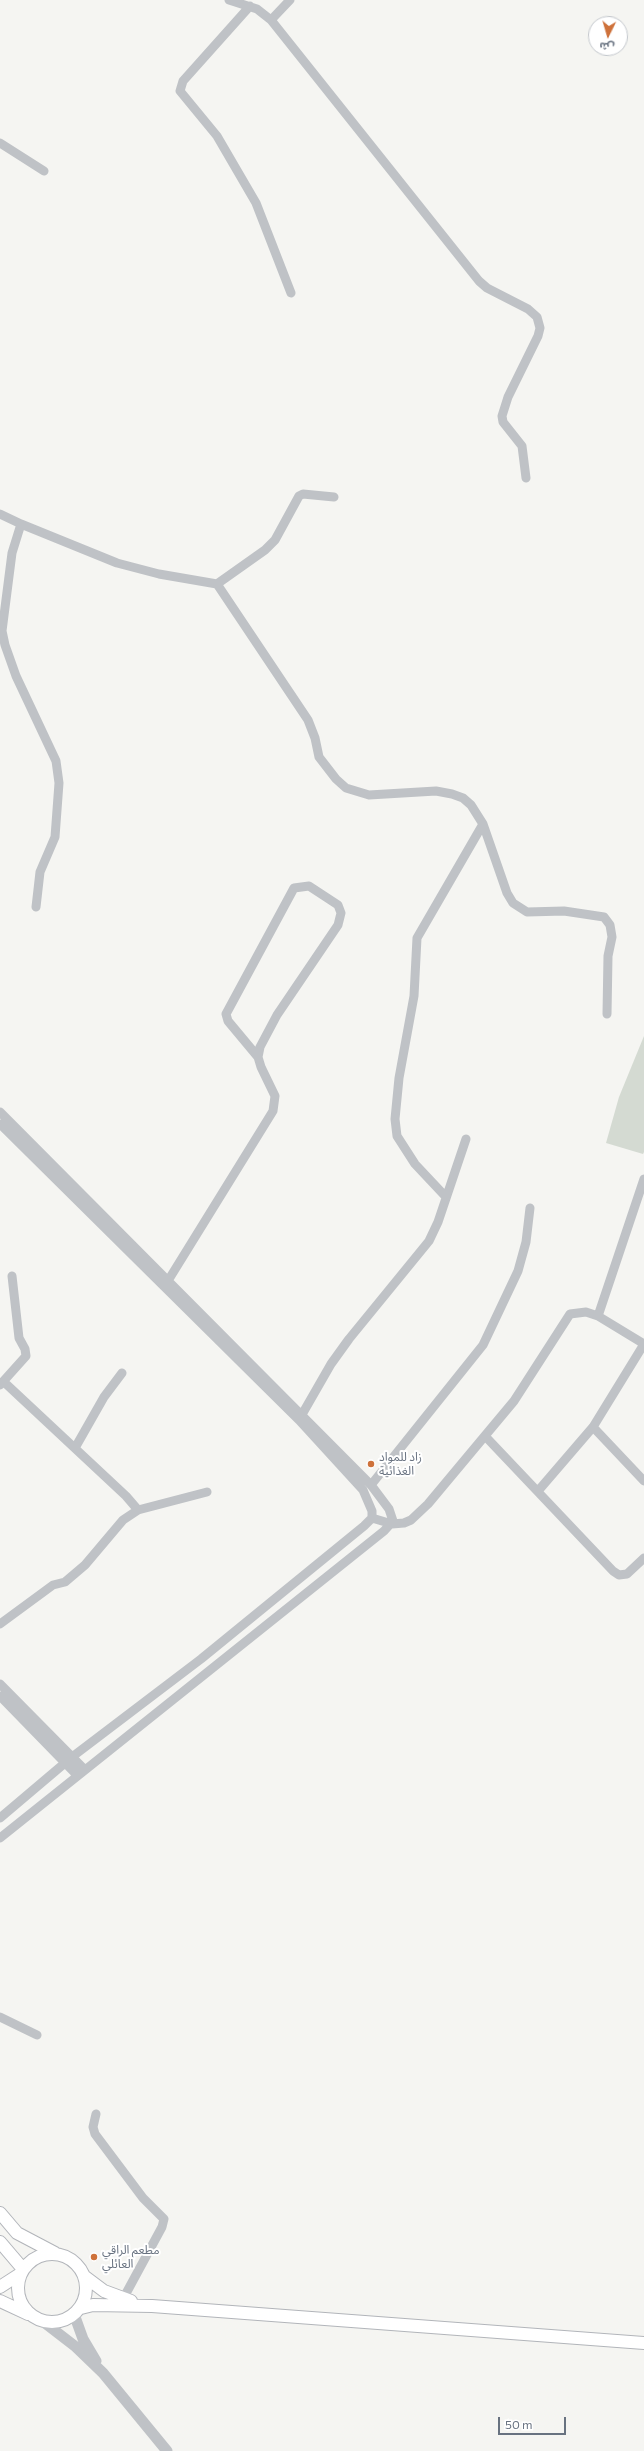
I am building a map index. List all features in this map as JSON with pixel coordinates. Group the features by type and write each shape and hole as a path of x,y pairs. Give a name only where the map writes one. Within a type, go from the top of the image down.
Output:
{"main road":[{"path":"0,2213 17,2233 75,2262 84,2276 104,2291 123,2299 152,2306"},
{"path":"0,2242 22,2272 18,2293 26,2310 37,2318"},
{"path":"0,2287 22,2272 40,2256 60,2255"},
{"path":"77,2311 86,2290 84,2276"},
{"path":"0,2301 37,2318 62,2321 77,2311 92,2305 152,2306 644,2343"}],"street":[{"path":"229,0 250,6 270,20 479,281 496,294 528,309 537,317 540,328 538,336 508,397 502,416 503,422 522,446 526,478"},
{"path":"270,20 290,0"},
{"path":"250,6 183,81 180,90 217,136 256,203 291,293"},
{"path":"0,143 44,171"},
{"path":"0,514 118,563 159,574 217,584 265,550 275,540 299,496 334,497"},
{"path":"21,524 12,553 2,631 5,645 16,676 56,761 59,783 55,837 40,872 36,907"},
{"path":"217,584 308,720 316,738 319,757 336,779 346,788 369,795 436,791 452,794 471,805 483,824 507,893 513,903 527,912 564,911 600,915 610,925 612,938 608,962 607,1014"},
{"path":"446,1197 415,1164 397,1136 395,1119 398,1078 414,996 418,938 483,824"},
{"path":"167,1282 273,1111 275,1096 258,1057 228,1021 226,1014 294,888 310,886 338,905 341,913 338,925 268,1029 258,1057"},
{"path":"0,1112 301,1417 371,1485 392,1516 392,1524"},
{"path":"0,1124 167,1282"},
{"path":"301,1417 331,1364 348,1339 429,1241 438,1222 466,1139"},
{"path":"598,1316 644,1179"},
{"path":"371,1485 483,1345 518,1270 526,1242 530,1208"},
{"path":"12,1276 19,1338 25,1349 26,1356 2,1383 75,1448 126,1496 138,1510"},
{"path":"0,1838 392,1524 412,1520 428,1504 514,1401 570,1314 586,1312 598,1316 644,1344 593,1427 538,1491"},
{"path":"75,1448 104,1397 122,1373"},
{"path":"301,1417 363,1490 370,1503 372,1518"},
{"path":"593,1427 644,1481"},
{"path":"485,1436 613,1571 624,1575 644,1558"},
{"path":"0,1624 53,1585 65,1582 85,1565 123,1520 138,1510 206,1492"},
{"path":"372,1518 392,1524"},
{"path":"0,1818 72,1757 201,1659 372,1518"},
{"path":"0,1684 72,1757 81,1772"},
{"path":"0,1696 65,1764 81,1772"},
{"path":"0,2017 38,2035"},
{"path":"96,2114 93,2127 95,2134 143,2198 164,2219 162,2227 123,2299"},
{"path":"77,2311 83,2338 103,2373"},
{"path":"37,2318 71,2343 103,2373 167,2451"}],"shaded area":[{"path":"644,1036 643,1154 606,1143 619,1097"}],"place":[{"name":"زاد للمواد الغذائية","path":"371,1464"},
{"name":"مطعم الراقي العائلي","path":"94,2257"}]}
